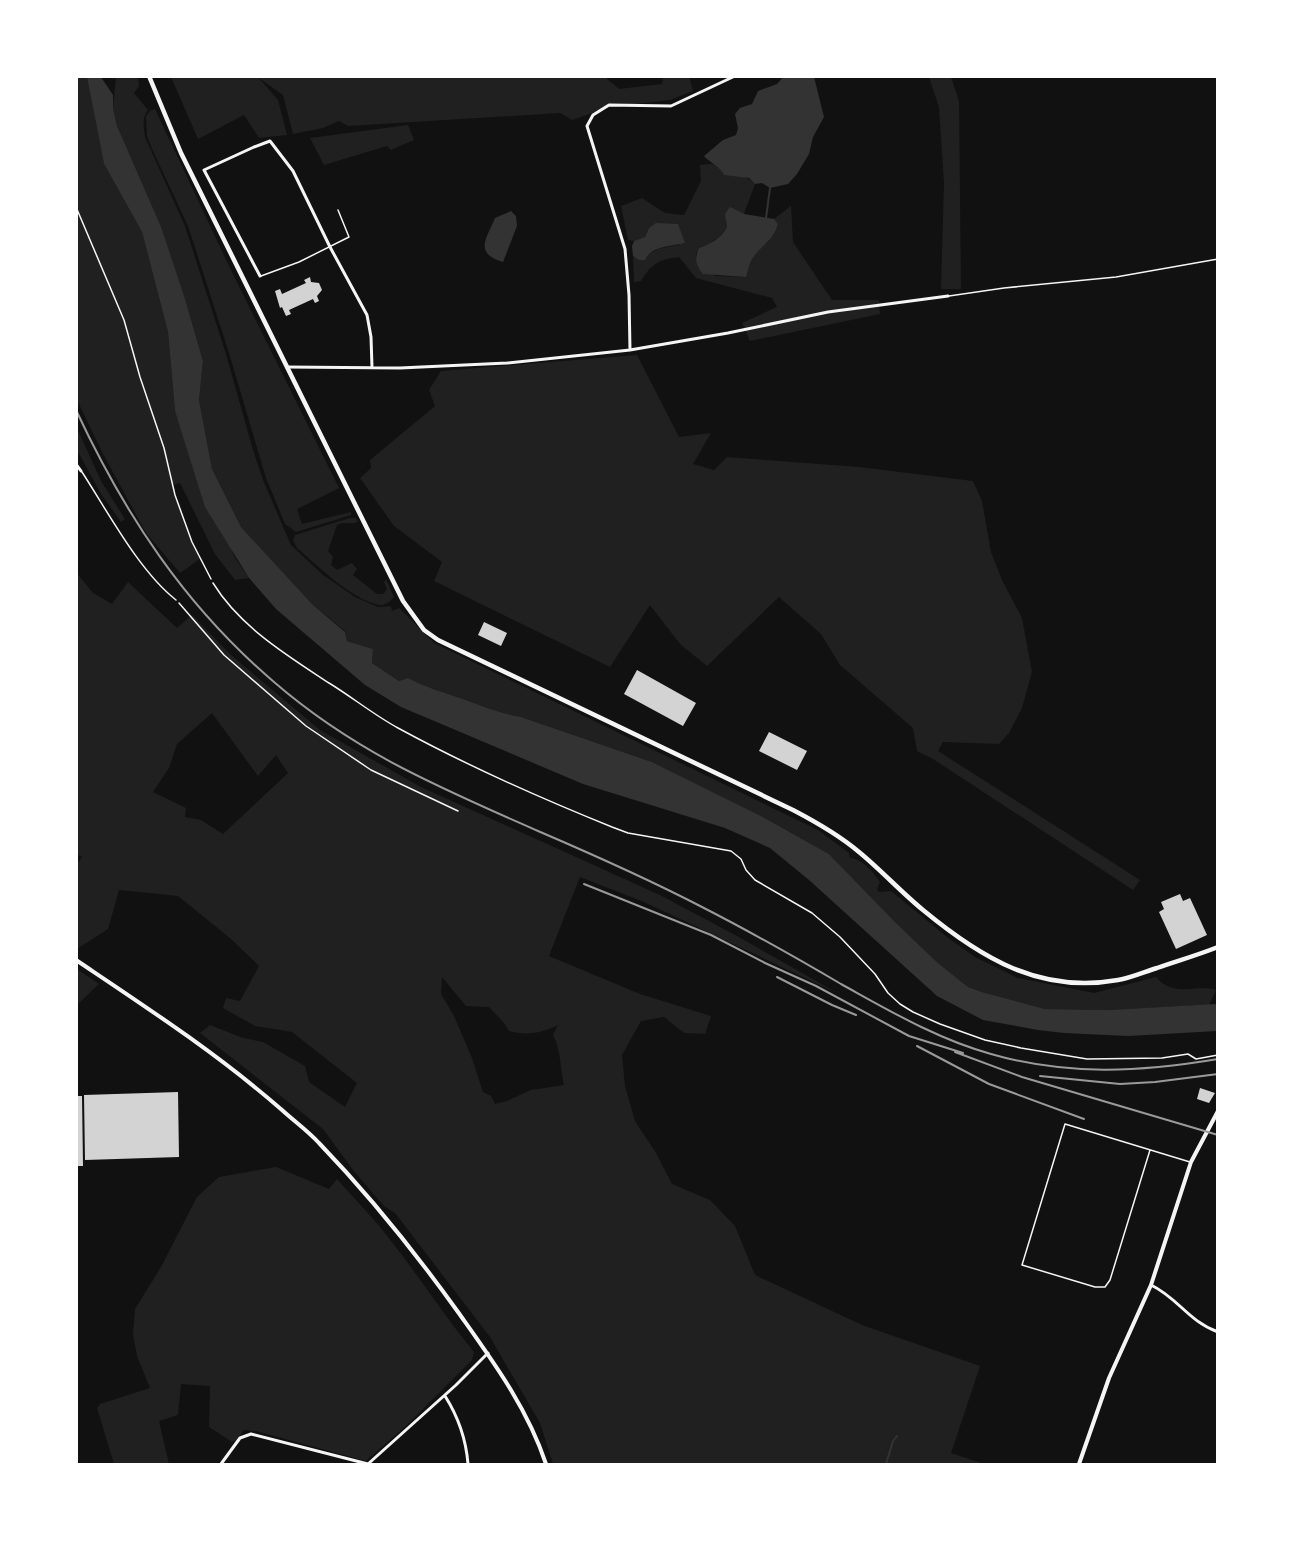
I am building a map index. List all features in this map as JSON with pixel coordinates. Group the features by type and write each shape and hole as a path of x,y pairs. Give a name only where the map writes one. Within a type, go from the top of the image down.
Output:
{"main road":[{"path":"149,76 181,153 403,601 424,630 438,640 822,826 859,852 942,925 980,951 1020,972 1052,981 1097,983 1127,978 1218,947"},
{"path":"76,960 217,1058 258,1089 318,1142 394,1226 488,1353 505,1378 529,1422 546,1464"},
{"path":"1079,1464 1109,1378 1151,1286 1191,1162 1218,1111"}],"street":[{"path":"630,350 625,249 587,126 593,115 609,105 671,106 735,76"},
{"path":"260,276 204,170 270,141 293,171 330,247 367,315 371,337 372,367"},
{"path":"287,367 400,368 507,363 630,350 828,312 948,296"},
{"path":"76,464 81,471"},
{"path":"1151,1286 1164,1292 1196,1322 1218,1332"},
{"path":"221,1464 240,1438 251,1434 368,1464 445,1396 488,1353"},
{"path":"445,1396 461,1425 468,1464"}],"lane":[{"path":"76,207 124,320 140,378 163,446 175,495 192,542 211,579"},
{"path":"260,276 349,237 338,210"},
{"path":"948,296 1116,277 1218,259"},
{"path":"81,471 132,549 163,590 176,600"},
{"path":"1150,1150 1110,1280 1104,1287 1095,1287 1022,1265 1065,1124 1191,1162"}],"path":[{"path":"211,579 228,603 252,628 304,666 396,727 501,778 628,833 731,851 741,858 746,870 755,879 812,913 875,974 888,993 913,1012 985,1040 1087,1059 1162,1058 1188,1054 1196,1059 1218,1055"},
{"path":"176,600 224,655 306,726 371,770 458,811"}],"shaded area":[{"path":"87,76 104,164 142,232 168,332 175,411 235,558 249,578 235,580 215,554 180,483 172,485 192,542 201,558 180,573 146,533 77,400 76,77"},
{"path":"608,76 607,79 619,89 662,84 663,77 689,76 693,91 670,100 610,107 572,120 560,113 348,126 339,121 323,128 293,134 283,95 259,78 278,100 287,135 259,138 244,115 198,139 171,77"},
{"path":"784,76 814,77 824,117 813,137 809,154 797,174 788,184 770,188 762,183 755,184 749,178 724,175 704,156 723,140 736,135 738,128 735,114 740,108 752,104 758,91 777,84"},
{"path":"87,77 101,77 113,95 117,126 161,227 186,302 203,361 199,400 212,469 241,527 313,605 345,632 347,641 373,649 372,663 399,681 408,678 429,688 652,762 761,816 829,854 896,923 938,963 968,987 1045,1009 1108,1010 1217,1004 1217,1031 1128,1036 1064,1033 983,1020 937,996 809,880 770,848 725,828 583,784 401,707 365,685 276,609 249,578 205,507 175,411 168,332 142,232 104,164"},
{"path":"116,77 138,77 139,86 134,93 148,110 144,120 145,137 185,226 263,480 291,545 323,575 355,597 378,607 391,606 392,611 399,608 434,643 818,830 849,853 850,858 863,863 871,870 880,882 877,889 879,892 891,891 975,957 1018,978 1094,993 1156,977 1177,989 1216,990 1209,1005 1108,1010 1045,1009 968,987 938,963 896,923 829,854 761,816 652,762 429,688 408,678 399,681 372,663 373,649 347,641 345,631 313,605 241,527 212,469 199,400 203,361 186,302 117,126 113,108"},
{"path":"929,77 951,77 959,101 961,289 941,289 944,183 939,107"},
{"path":"155,109 229,266 339,488 297,509 302,524 351,512 351,515 296,532 285,524 266,478 188,226 147,136 146,116"},
{"path":"408,125 414,140 391,150 387,146 324,165 310,138"},
{"path":"712,164 755,184 744,214 726,215 727,227 724,231 715,240 699,248 696,254 698,268 716,276 746,277 752,259 776,230 778,225 774,219 791,206 793,242 832,300 879,300 880,314 750,341 742,323 777,307 772,298 696,278 679,257 657,263 648,270 641,281 634,282 633,256 639,260 658,249 685,243 649,228 645,237 634,241 628,240 621,206 642,198 665,213 684,215 701,181 700,165"},
{"path":"730,207 744,214 774,219 778,224 776,230 752,259 746,277 703,274 696,262 697,252 699,248 722,235 727,227 725,214"},
{"path":"511,211 516,216 517,226 503,262 488,254 485,244 495,218"},
{"path":"656,223 678,224 685,243 657,249 645,260 639,260 633,256 634,241 645,237 649,228"},
{"path":"637,355 679,437 711,433 693,464 714,470 727,457 859,467 973,481 982,501 991,552 1002,580 1022,618 1032,672 1022,708 1009,733 999,744 943,742 938,751 1140,880 1133,890 933,759 917,751 913,728 840,665 821,634 779,597 707,666 680,644 650,605 610,667 434,581 442,562 394,526 360,478 371,468 370,460 435,406 429,390 441,371"},
{"path":"77,428 101,481 125,519 121,522 101,494 77,450"},
{"path":"356,518 358,522 337,525 328,551 333,557 331,565 337,570 352,563 357,569 353,575 377,594 383,594 387,589 384,582 386,579 394,597 386,604 368,602 346,589 297,548 293,540 295,535"},
{"path":"76,572 93,593 112,604 128,582 177,628 192,615 231,655 320,730 421,787 660,895 839,994 644,902 580,877 549,956 640,994 711,1016 705,1034 684,1033 664,1017 641,1021 622,1055 625,1086 635,1121 656,1153 672,1184 710,1200 735,1226 755,1275 862,1325 980,1366 951,1453 984,1464 553,1464 540,1423 490,1337 395,1213 384,1206 353,1170 323,1129 200,1033 210,1025 243,1038 263,1042 305,1066 309,1082 345,1107 357,1083 292,1032 255,1026 223,1008 226,998 240,1001 259,966 231,939 178,896 119,890 108,929 77,949 77,864 82,857 76,854","holes":["212,713 258,776 276,755 288,773 223,834 201,820 185,817 186,808 153,792 169,768 177,744","442,977 466,1006 489,1007 509,1031 534,1033 558,1025 553,1035 559,1052 564,1085 531,1090 495,1104 491,1096 483,1092 472,1058 454,1016 441,994"]},
{"path":"77,969 99,984 77,1005"},
{"path":"276,1167 329,1189 337,1179 407,1261 474,1352 472,1360 407,1425 366,1461 256,1431 244,1430 237,1440 232,1442 209,1427 210,1386 181,1384 178,1415 159,1421 169,1464 114,1464 97,1408 100,1404 150,1388 137,1356 133,1334 135,1309 161,1267 197,1197 219,1177"}],"building":[{"path":"310,277 311,282 319,283 322,290 317,296 319,301 315,303 313,299 289,310 291,314 286,316 282,307 280,308 275,291 280,289 282,294 306,283 304,280"},
{"path":"484,622 507,633 501,646 478,635"},
{"path":"637,670 696,703 683,726 624,694"},
{"path":"769,732 807,751 797,770 759,751"},
{"path":"1180,894 1183,901 1190,898 1207,935 1176,949 1159,912 1164,909 1161,902"},
{"path":"1200,1088 1215,1093 1209,1103 1197,1099"},
{"path":"178,1092 179,1157 85,1160 84,1095"},
{"path":"76,1096 82,1096 83,1166 76,1166"}],"waterway":[{"path":"766,218 770,188"},
{"path":"886,1464 893,1441 897,1436"}],"railway":[{"path":"76,410 115,486 137,522 160,557 212,622 274,682 305,707 368,749 433,784 682,897 896,1014 971,1048 1019,1061 1076,1069 1161,1067 1218,1059"},
{"path":"584,884 711,935 816,986 909,1036 963,1053"},
{"path":"777,977 856,1015"},
{"path":"917,1046 989,1084 1084,1119"},
{"path":"955,1052 1022,1077 1218,1135"},
{"path":"1040,1076 1120,1084 1218,1074"}]}
